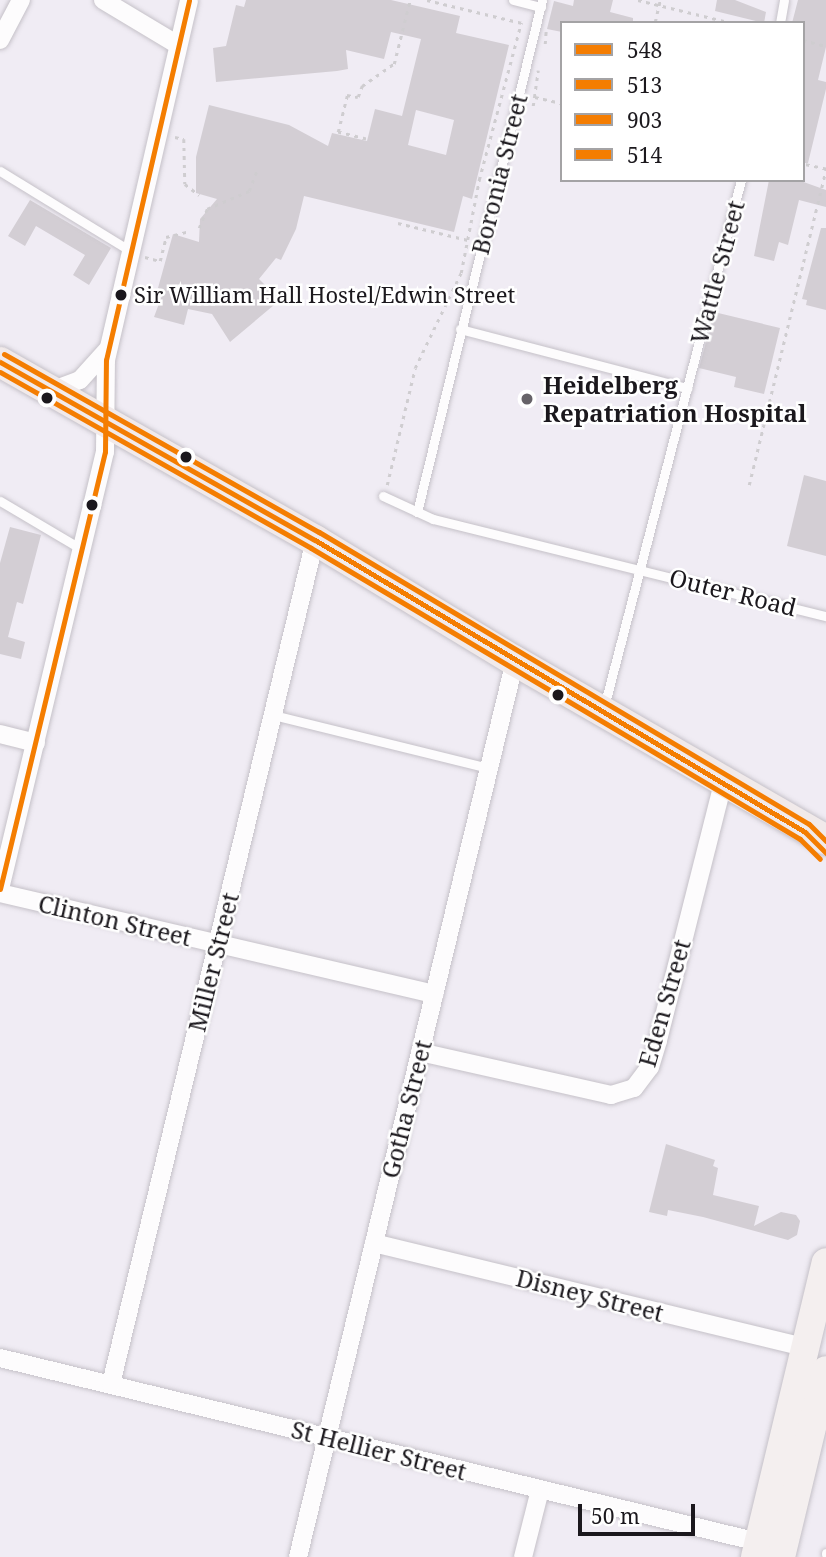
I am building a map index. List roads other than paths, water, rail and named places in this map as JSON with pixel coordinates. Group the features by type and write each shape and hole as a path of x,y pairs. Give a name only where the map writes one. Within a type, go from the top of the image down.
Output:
{"highway":[{"path":"0,362 315,540 819,841"}],"main road":[{"path":"769,1551 826,1262"},
{"path":"769,1551 826,1370"}],"street":[{"path":"0,40 21,0"},
{"path":"103,0 178,45"},
{"path":"0,891 105,452 108,349 137,253 178,45 190,0"},
{"path":"44,387 59,388 80,380 108,349"},
{"name":"Miller Street","path":"111,1384 315,540"},
{"name":"Gotha Street","path":"298,1557 515,661"},
{"path":"0,734 36,743"},
{"name":"Eden Street","path":"420,1052 611,1095 634,1088 650,1068 659,1040 723,783"},
{"name":"Clinton Street","path":"0,891 434,995"},
{"name":"Disney Street","path":"374,1243 807,1348"},
{"name":"St Hellier Street","path":"0,1358 540,1490 769,1551"},
{"path":"523,1557 540,1490"}],"lane":[{"path":"513,0 541,4"},
{"path":"780,21 784,0"},
{"name":"Boronia Street","path":"417,512 541,4"},
{"path":"0,171 137,253"},
{"name":"Wattle Street","path":"603,712 740,182"},
{"path":"460,329 687,388"},
{"name":"Outer Road","path":"387,498 417,512 826,616"},
{"path":"0,501 83,551"},
{"path":"272,715 489,768"}],"place":[{"name":"Sir William Hall Hostel/Edwin Street","path":"121,295"},
{"name":"Heidelberg Repatriation Hospital","path":"527,399"}]}
